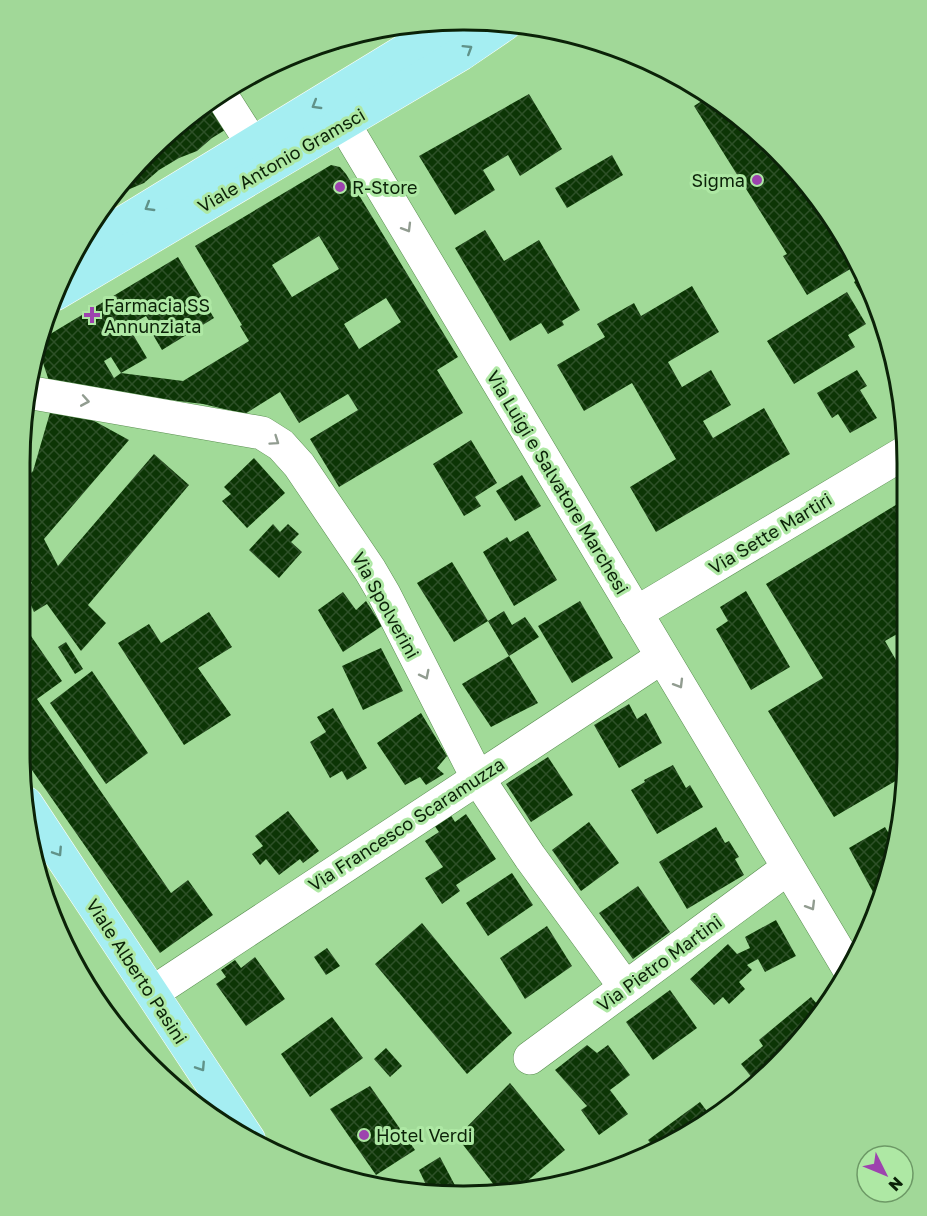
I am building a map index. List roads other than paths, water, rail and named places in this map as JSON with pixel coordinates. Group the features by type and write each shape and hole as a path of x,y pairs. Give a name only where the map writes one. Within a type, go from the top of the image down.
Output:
{"main road":[{"name":"Viale Antonio Gramsci","path":"260,157 440,31"},
{"name":"Viale Antonio Gramsci","path":"90,244 260,157 344,124 461,54 494,31"},
{"name":"Viale Antonio Gramsci","path":"75,272 110,233"},
{"name":"Viale Alberto Pasini","path":"35,817 237,1122"}],"street":[{"path":"344,124 343,110 421,60 435,36 441,31"},
{"path":"225,102 260,157"},
{"name":"Via Luigi e Salvatore Marchesi","path":"344,124 844,960"},
{"name":"Via Spolverini","path":"36,394 262,433 281,445 299,465 384,594 477,777 530,857 625,987"},
{"name":"Via Sette Martiri","path":"636,613 897,457"},
{"name":"Via Francesco Scaramuzza","path":"152,993 662,657"},
{"name":"Via Pietro Martini","path":"530,1058 788,868"}],"place":[{"name":"Sigma","path":"757,180"},
{"name":"R-Store","path":"340,187"},
{"name":"Farmacia SS Annunziata","path":"92,315"},
{"name":"Hotel Verdi","path":"364,1135"}]}
